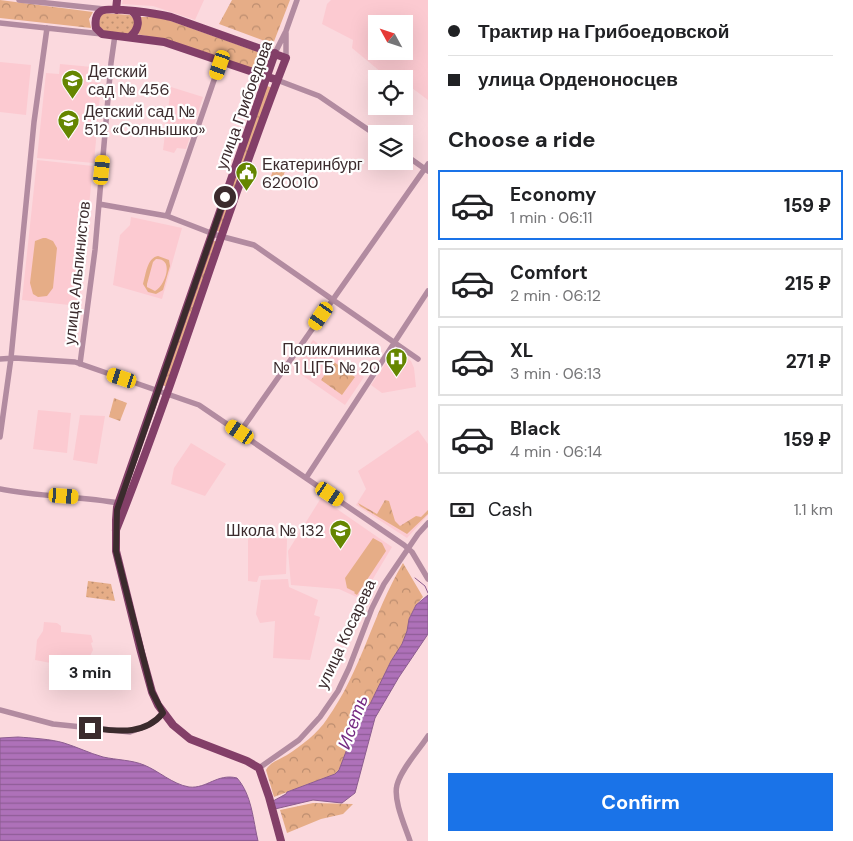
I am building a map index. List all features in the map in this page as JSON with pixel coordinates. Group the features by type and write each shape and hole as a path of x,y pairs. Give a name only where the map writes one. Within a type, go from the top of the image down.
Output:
{"main road":[{"path":"116,10 117,0"},
{"path":"278,80 164,42 130,36 102,34 96,28 95,20 98,14 106,10 171,16 286,58"},
{"path":"130,36 135,32 138,24 136,15 132,11"},
{"name":"улица Грибоедова","path":"259,768 247,760 190,738 172,725 163,713 152,692 141,652 116,551 116,530 119,503 275,53"},
{"name":"улица Грибоедова","path":"116,530 167,394 221,236 286,58"},
{"path":"259,768 281,841"}],"street":[{"path":"19,0 106,10"},
{"name":"улица Грибоедова","path":"275,53 286,31 297,0"},
{"path":"0,23 102,34"},
{"path":"0,437 11,358 34,122 46,28"},
{"name":"улица Грибоедова","path":"286,31 286,58"},
{"name":"улица Альпинистов","path":"80,364 92,278 115,35"},
{"path":"167,216 221,60"},
{"path":"278,80 319,96 368,130"},
{"path":"240,432 427,168 413,159"},
{"path":"99,204 167,216 212,234 254,245 418,359"},
{"path":"306,478 428,292"},
{"path":"0,359 11,358 80,364 199,405 408,548 428,579"},
{"path":"0,489 50,496 98,499 119,503"},
{"name":"улица Косарева","path":"259,768 299,740 312,727 333,697 350,668 363,630 384,584 408,548 428,524"},
{"path":"0,710 54,724 130,732 149,725 163,713"},
{"path":"410,841 397,803 396,786 401,774 428,736"}],"shaded area":[{"path":"123,0 204,0 195,20 153,6 122,4"},
{"path":"331,0 428,0 428,100 413,89 413,70 379,70 352,48 353,40 322,24 327,4"},
{"path":"0,62 31,65 26,115 0,112"},
{"path":"60,64 92,67 90,82 101,83 94,163 37,158 46,73 59,74"},
{"path":"171,87 203,97 186,149 177,148 174,153 163,150"},
{"path":"37,160 93,166 79,306 22,300"},
{"path":"131,217 182,228 162,299 113,285 120,235 130,225"},
{"path":"313,340 364,377 345,405 293,369"},
{"name":"Поликлиника № 1 ЦГБ № 20","path":"394,351 397,351 411,361 414,368 416,387 382,393 371,385"},
{"path":"38,410 71,413 67,453 33,449"},
{"path":"80,415 105,416 97,464 73,460"},
{"path":"418,430 428,444 428,515 407,538 356,505 366,489 358,471"},
{"path":"191,443 226,464 205,496 171,484 174,468"},
{"name":"Школа № 132","path":"321,498 392,547 361,599 339,589 291,585 288,551"},
{"path":"248,537 287,539 286,574 259,576 257,582 248,581"},
{"path":"288,579 289,587 318,600 314,615 320,617 310,660 273,658 275,621 260,623 256,614 261,580"},
{"path":"428,595 428,634 399,677 375,718 355,793 342,803 313,800 275,809 273,801 287,792 335,774 339,770 362,712 370,704 391,661 402,644 409,619 416,605"},
{"path":"44,622 57,623 61,626 61,632 91,635 93,650 89,658 75,659 56,664 35,660 37,640 43,631"},
{"path":"18,737 59,742 103,757 139,763 177,783 189,787 201,786 218,779 237,778 249,800 258,841 0,841 0,738"}],"green space":[{"path":"0,0 93,12 89,19 91,28 0,18"},
{"path":"232,0 290,0 273,44 219,24"},
{"path":"103,13 130,15 134,19 136,29 129,34 102,32 98,29 100,17"},
{"path":"139,17 154,17 168,20 264,54 269,62 266,69 259,72 166,40 137,34"},
{"path":"267,86 273,88 220,232 215,230"},
{"path":"277,159 288,162 281,183 270,179"},
{"path":"43,238 53,241 57,248 53,288 47,296 38,297 33,294 30,283 35,241"},
{"path":"211,240 218,242 168,387 162,385"},
{"path":"158,256 169,260 170,266 163,290 156,294 148,292 143,284 147,267 154,257","holes":["156,259 162,260 167,267 165,278 155,291 147,287 147,284 153,262"]},
{"path":"334,362 355,377 342,395 321,380"},
{"path":"114,398 127,403 120,421 109,417"},
{"path":"385,500 389,501 395,521 400,526 416,516 421,517 428,510 428,514 407,534 358,503 377,514"},
{"path":"373,538 382,543 386,551 357,595 347,588 345,578"},
{"path":"403,563 423,597 416,605 409,619 402,644 391,661 370,704 362,712 341,767 335,774 274,797 266,770 272,763 298,748 309,739 327,719 339,701 358,662 383,602"},
{"path":"88,581 111,584 115,601 86,597"},
{"path":"313,803 353,804 343,814 321,819 287,833 280,810"}],"waterway":[{"path":"415,578 425,586 428,593"}],"place":[{"name":"Детский сад № 456","path":"72,99"},
{"name":"Детский сад № 512 «Солнышко»","path":"68,139"},
{"name":"Екатеринбург 620010","path":"246,192"},
{"name":"Поликлиника № 1 ЦГБ № 20","path":"396,377"},
{"name":"Школа № 132","path":"340,549"}],"route":[{"path":"90,728 130,732 149,725 163,713 152,692 119,566 115,536 117,510 225,197"}],"water label":[{"name":"Исеть","path":"353,722"}]}
